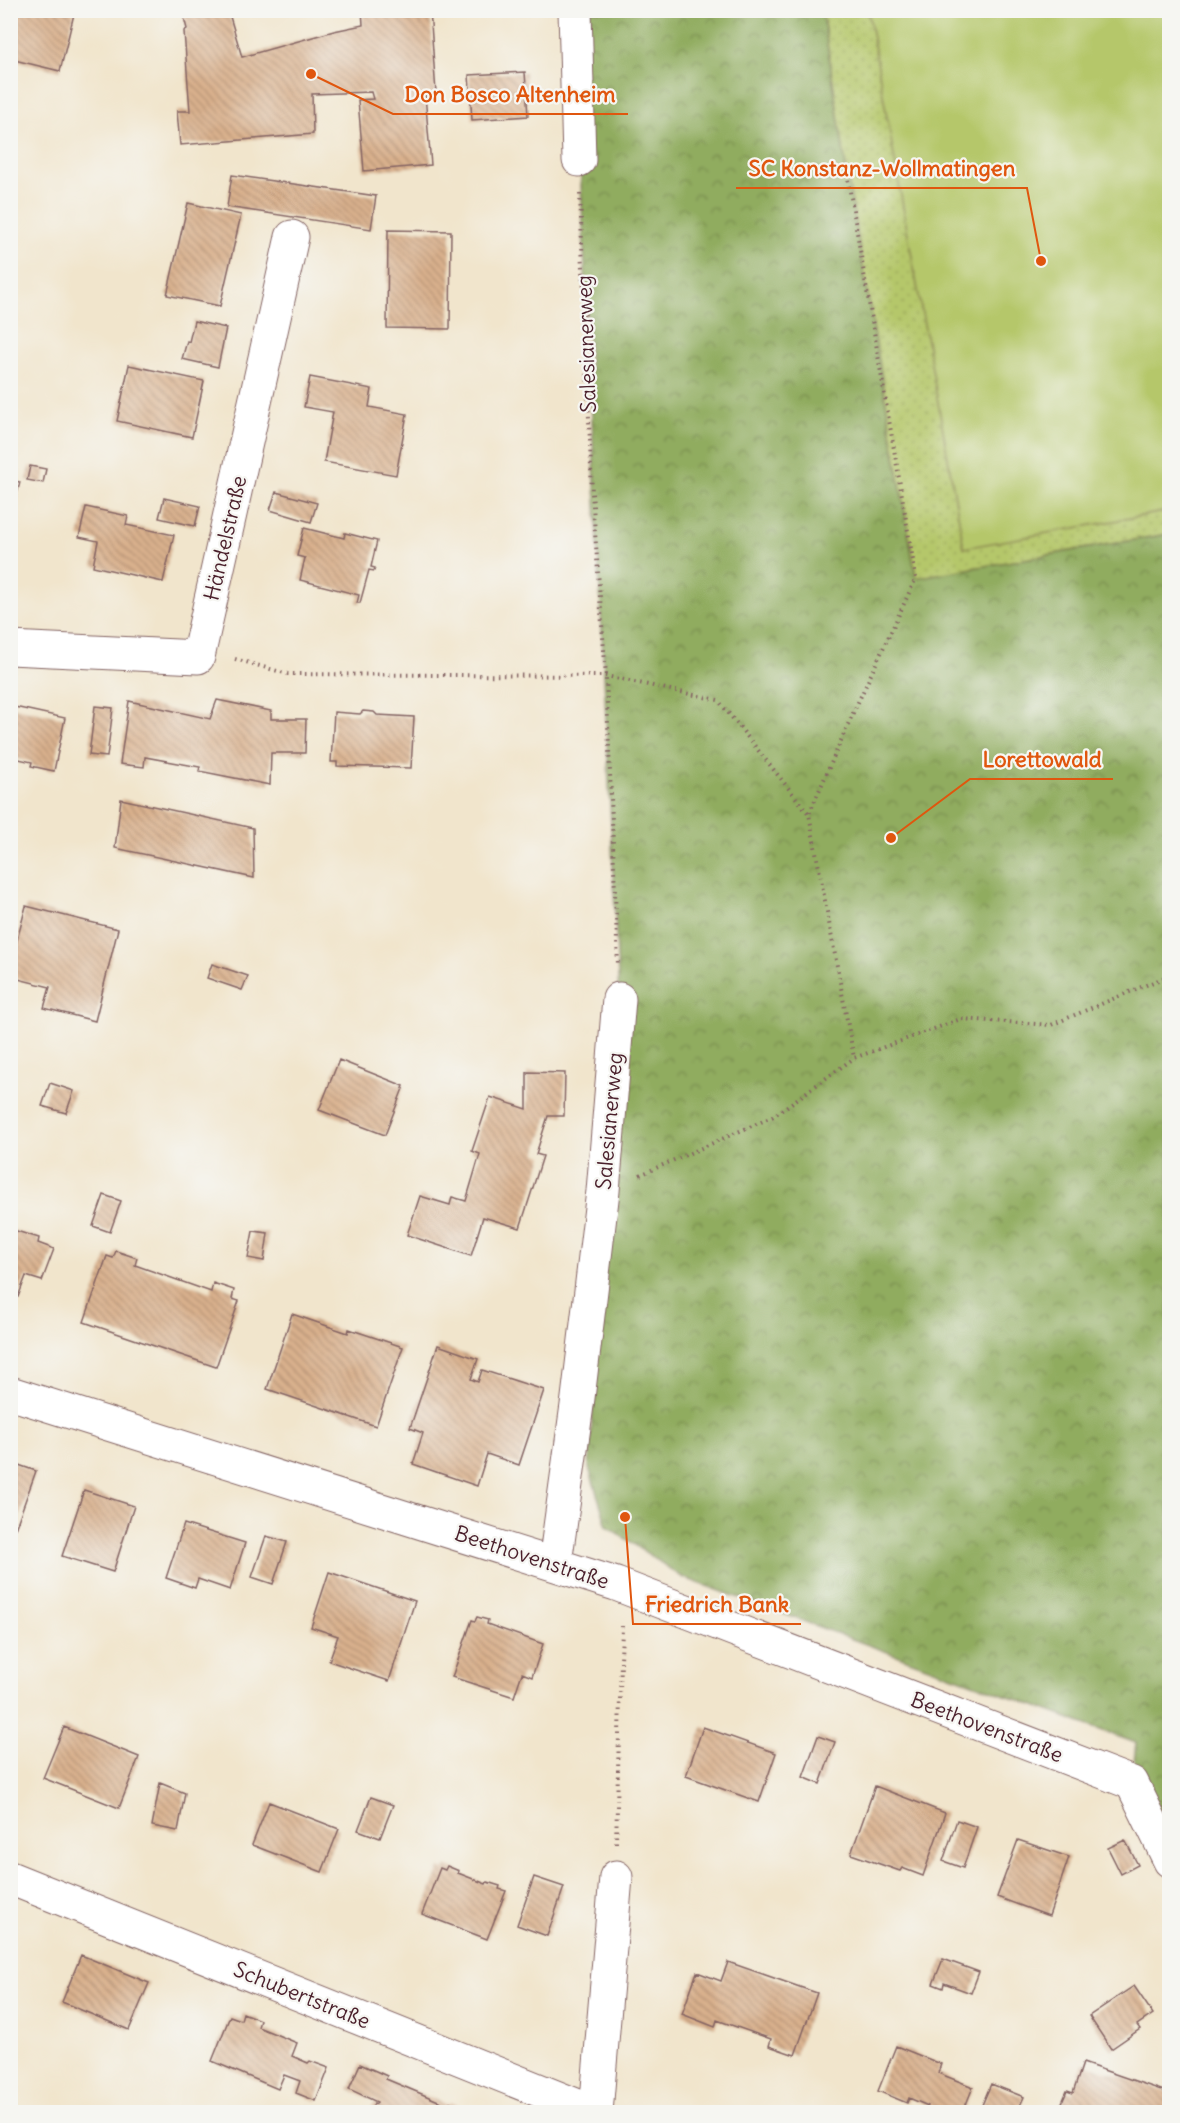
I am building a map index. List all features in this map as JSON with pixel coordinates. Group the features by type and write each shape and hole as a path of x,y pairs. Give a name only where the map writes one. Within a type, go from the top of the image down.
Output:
{"street":[{"path":"575,10 579,160"},
{"name":"Händelstraße","path":"198,657 292,237"},
{"path":"10,648 198,657"},
{"name":"Salesianerweg","path":"555,1563 603,1191 619,999"},
{"name":"Beethovenstraße","path":"10,1393 616,1584 1132,1783 1170,1861"},
{"path":"595,2112 615,1877"},
{"name":"Schubertstraße","path":"10,1878 595,2112"}],"path":[{"name":"Salesianerweg","path":"579,160 592,493 606,676 619,999"},
{"path":"809,814 916,578 847,174"},
{"path":"198,657 239,660 288,674 606,676 718,699 809,814 854,1058"},
{"path":"603,1191 772,1117 854,1058 961,1019 1051,1025 1170,975"},
{"path":"615,1877 622,1602 616,1584"}],"green space":[{"path":"575,11 822,11 847,174 916,578 1169,534 1169,1861 1132,1783 1136,1743 682,1577 607,1526 589,1468 619,999 576,77"},
{"path":"822,11 1169,11 1169,534 916,578 847,174"},
{"path":"868,11 1169,11 1169,511 964,548"}],"building":[{"path":"10,10 75,10 60,71 10,59"},
{"path":"182,10 228,10 242,57 363,25 362,10 430,10 436,93 425,95 431,165 364,171 358,100 373,99 371,92 312,94 313,134 180,145 177,111 190,111 184,31 187,29"},
{"path":"525,72 528,116 472,120 469,75"},
{"path":"10,120 16,121 11,139 10,139"},
{"path":"232,175 376,196 371,229 227,207"},
{"path":"188,203 241,215 220,306 167,295"},
{"path":"388,230 451,231 450,329 387,328"},
{"path":"194,321 226,328 218,367 182,359"},
{"path":"129,365 204,381 192,437 117,421"},
{"path":"310,377 372,389 369,407 407,414 396,475 324,462 333,412 304,407"},
{"path":"30,466 46,469 43,483 27,480"},
{"path":"10,480 20,482 11,517 10,516"},
{"path":"276,492 317,503 311,522 270,510"},
{"path":"164,498 200,506 195,526 159,518"},
{"path":"86,507 128,516 126,525 174,535 163,582 93,566 98,541 79,537"},
{"path":"304,528 344,538 345,533 377,541 371,567 375,568 374,571 369,570 360,603 357,603 359,595 300,580 305,558 297,556"},
{"path":"217,700 271,711 271,719 306,719 305,753 271,753 270,785 199,771 200,767 145,757 144,767 120,764 129,701 210,719"},
{"path":"10,706 65,718 54,771 31,766 32,762 10,757"},
{"path":"95,706 113,708 107,757 89,755"},
{"path":"363,711 374,712 377,715 414,717 411,768 337,766 337,762 331,762 334,712 360,714"},
{"path":"121,799 253,828 254,878 115,848"},
{"path":"26,906 118,929 95,1021 44,1008 50,987 10,977 10,967"},
{"path":"212,964 248,976 242,990 207,978"},
{"path":"339,1060 404,1086 385,1135 319,1110"},
{"path":"527,1072 565,1073 564,1116 548,1116 536,1154 543,1156 520,1228 483,1217 471,1256 407,1235 420,1196 450,1205 452,1197 466,1201 480,1154 472,1151 490,1097 527,1109"},
{"path":"50,1083 74,1091 66,1113 42,1106"},
{"path":"104,1195 121,1201 110,1232 93,1226"},
{"path":"10,1229 39,1238 38,1243 54,1249 42,1281 26,1276 18,1297 10,1295"},
{"path":"253,1231 268,1233 264,1261 248,1258"},
{"path":"116,1251 137,1258 135,1265 211,1292 213,1283 234,1290 232,1299 239,1301 216,1367 84,1322 107,1256 113,1258"},
{"path":"292,1314 348,1333 349,1329 403,1347 376,1426 267,1389"},
{"path":"438,1345 478,1359 471,1379 478,1382 482,1370 544,1390 519,1465 487,1454 477,1486 413,1464 423,1433 410,1428"},
{"path":"10,1462 36,1471 14,1532 10,1534"},
{"path":"84,1490 134,1506 113,1572 62,1556"},
{"path":"184,1524 245,1543 230,1590 198,1579 195,1588 166,1578"},
{"path":"266,1536 287,1542 273,1584 252,1577"},
{"path":"329,1572 415,1601 389,1681 329,1661 338,1636 311,1627"},
{"path":"477,1617 488,1620 487,1624 543,1644 532,1677 522,1673 514,1697 452,1677 472,1620 475,1621"},
{"path":"64,1727 139,1757 119,1808 43,1778"},
{"path":"703,1727 776,1753 759,1802 686,1776"},
{"path":"818,1736 835,1742 820,1784 803,1777"},
{"path":"160,1783 185,1793 178,1831 152,1826"},
{"path":"875,1786 945,1813 923,1876 902,1868 900,1871 851,1854"},
{"path":"371,1797 393,1805 380,1838 358,1830"},
{"path":"269,1802 339,1829 322,1872 252,1845"},
{"path":"957,1820 977,1827 963,1868 943,1861"},
{"path":"1018,1840 1069,1857 1049,1916 997,1897"},
{"path":"1125,1840 1138,1865 1121,1874 1108,1848"},
{"path":"447,1866 486,1884 487,1882 500,1886 499,1889 506,1891 487,1939 422,1914 440,1868 445,1870"},
{"path":"534,1877 564,1887 547,1936 517,1925"},
{"path":"81,1955 149,1983 129,2030 62,2002"},
{"path":"943,1959 979,1972 971,1993 944,1983 943,1988 933,1984"},
{"path":"728,1962 817,1993 795,2055 769,2046 771,2039 717,2020 715,2027 682,2014 697,1972 721,1981"},
{"path":"1134,1986 1153,2014 1137,2025 1140,2029 1111,2049 1089,2016"},
{"path":"243,2013 260,2020 258,2027 297,2043 292,2056 329,2068 316,2101 296,2093 300,2081 284,2075 278,2089 212,2061 230,2016 241,2020"},
{"path":"896,2046 941,2064 938,2073 973,2087 963,2112 925,2112 928,2106 909,2098 907,2103 878,2091"},
{"path":"1083,2063 1170,2093 1170,2112 1058,2112 1067,2091 1073,2093"},
{"path":"360,2064 387,2076 386,2079 448,2105 450,2102 474,2112 370,2112 374,2103 377,2102 349,2089"},
{"path":"991,2084 1024,2097 1017,2112 979,2112"}],"place":[{"name":"Don Bosco Altenheim","path":"311,74"},
{"name":"SC Konstanz-Wollmatingen","path":"1041,261"},
{"name":"Lorettowald","path":"891,838"},
{"name":"Friedrich Bank","path":"625,1517"}]}
